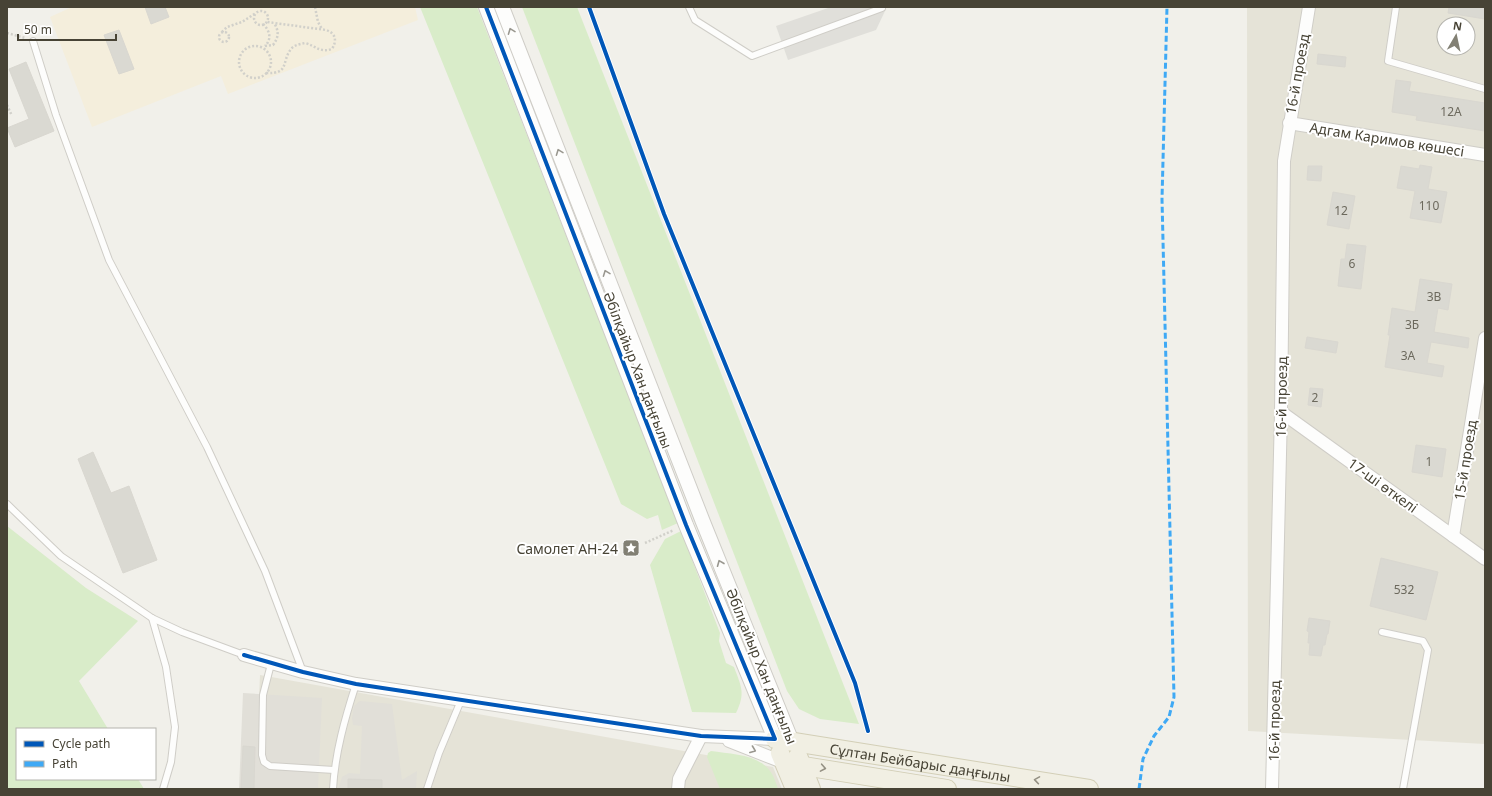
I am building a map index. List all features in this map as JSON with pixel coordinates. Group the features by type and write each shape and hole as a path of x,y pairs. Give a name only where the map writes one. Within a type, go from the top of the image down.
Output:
{"main road":[{"name":"Сұлтан Бейбарыс даңғылы","path":"775,739 1089,789"},
{"name":"Әбілқайыр Хан даңғылы","path":"775,739 811,789"},
{"name":"Әбілқайыр Хан даңғылы","path":"792,742 795,789"},
{"name":"Сұлтан Бейбарыс даңғылы","path":"793,764 927,787 947,789"}],"street":[{"name":"Әбілқайыр Хан даңғылы","path":"486,7 686,524 775,739"},
{"name":"Әбілқайыр Хан даңғылы","path":"502,7 703,522 792,742"},
{"name":"16-й проезд","path":"1272,789 1281,412 1284,161 1288,123 1309,7"},
{"name":"Адгам Каримов көшесі","path":"1288,123 1485,155"},
{"name":"15-й проезд","path":"1453,536 1485,338"},
{"name":"17-ші өткелі","path":"1281,412 1485,559"},
{"path":"244,655 271,664 356,684 462,698 701,736 720,738 775,739"},
{"path":"678,789 679,779 701,736"},
{"path":"720,738 793,764"}],"lane":[{"path":"689,7 695,20 752,56 882,8"},
{"path":"1396,7 1388,61 1485,89"},
{"path":"33,41 74,166 109,260 210,454 265,572 303,672"},
{"path":"7,504 61,556 152,618 182,632 244,655"},
{"path":"152,618 166,667 175,727 170,762 163,789"},
{"path":"1382,632 1423,641 1428,650 1403,789"},
{"path":"271,664 262,695 262,755 264,762 270,766 334,770"},
{"path":"333,789 334,770 343,725 356,684"},
{"path":"427,789 439,753 462,698"}],"path":[{"path":"222,32 228,33 229,36 227,42 223,42 219,39 222,32 227,27 242,22 263,7"},
{"path":"315,7 318,22 322,29"},
{"path":"257,12 266,13 268,17 267,22"},
{"path":"257,12 255,21 259,24 263,24 270,35 269,43 264,48"},
{"path":"263,24 267,22 322,29 332,32 336,37 335,44 332,49 325,52 319,51 305,43 296,45 291,49 285,67 279,71 266,73 257,78 247,76 240,68 239,62 242,52 247,48 257,46 264,48 273,45 277,39 277,28 274,23"},
{"path":"7,33 33,41"},
{"path":"264,48 270,59 269,69 266,73"},
{"path":"7,105 12,116"},
{"path":"645,543 686,524"}],"shaded area":[{"path":"72,7 415,7 418,20 228,94 221,76 92,127 50,17"},
{"path":"831,7 884,7 885,11 876,30 788,60 776,26"},
{"path":"1247,7 1485,7 1485,744 1248,731"},
{"path":"260,675 773,767 782,789 255,789"},
{"path":"243,693 322,698 318,789 239,789"},
{"path":"360,701 392,704 402,780 417,771 416,789 338,789 342,777 349,773 360,774 362,726 353,725 352,718 354,706"}],"green space":[{"path":"420,7 477,7 678,523 662,530 658,515 647,519 621,504"},
{"path":"522,7 577,7 859,724 820,719 799,709 787,691"},
{"path":"7,526 86,588 138,621 79,681 107,728 16,728 16,780 139,780 144,789 7,789"},
{"path":"681,531 720,633 719,641 726,663 734,667 740,685 742,695 736,713 692,712 650,565 665,539"},
{"path":"711,751 735,754 758,761 765,765 771,773 778,789 720,789 707,757 708,753"}],"building":[{"path":"145,7 165,7 169,17 151,24"},
{"path":"1449,7 1485,7 1485,19 1476,18 1476,16 1448,13"},
{"path":"119,30 134,69 119,74 104,35"},
{"path":"1318,54 1346,57 1345,67 1317,64"},
{"path":"26,62 54,131 15,147 7,128 29,119 9,69"},
{"path":"1396,80 1411,82 1409,91 1485,103 1485,131 1416,120 1417,116 1392,112"},
{"path":"1420,165 1432,167 1428,189 1447,192 1441,223 1410,218 1415,191 1397,188 1401,166 1419,169"},
{"path":"1308,166 1322,166 1321,181 1307,180"},
{"path":"1333,192 1355,196 1349,229 1327,225"},
{"path":"1347,244 1366,246 1361,289 1338,286 1341,259 1345,259"},
{"path":"1420,279 1452,284 1448,310 1438,308 1434,332 1469,338 1468,348 1431,342 1427,363 1444,366 1442,377 1385,367 1392,308 1415,312"},
{"path":"1307,337 1338,342 1336,353 1305,348"},
{"path":"1310,388 1323,389 1321,407 1308,405"},
{"path":"1416,445 1446,449 1442,477 1412,472"},
{"path":"93,452 111,493 129,486 157,560 123,573 78,459"},
{"path":"1381,558 1438,572 1426,620 1370,606"},
{"path":"1309,618 1330,621 1328,634 1325,645 1323,645 1321,656 1309,655 1310,643 1308,643 1309,632 1307,631"},
{"path":"243,746 255,747 254,789 241,789"},
{"path":"348,779 382,780 382,789 348,789"}],"marked path":[{"path":"1139,789 1143,759 1154,736 1169,717 1174,697 1162,199 1167,7"}],"cycle path":[{"path":"244,655 303,672 356,684 701,736 775,739 686,525 486,7"},
{"path":"589,7 664,214 855,683 868,731"}],"place":[{"name":"Самолет АН-24","path":"631,548"}]}
